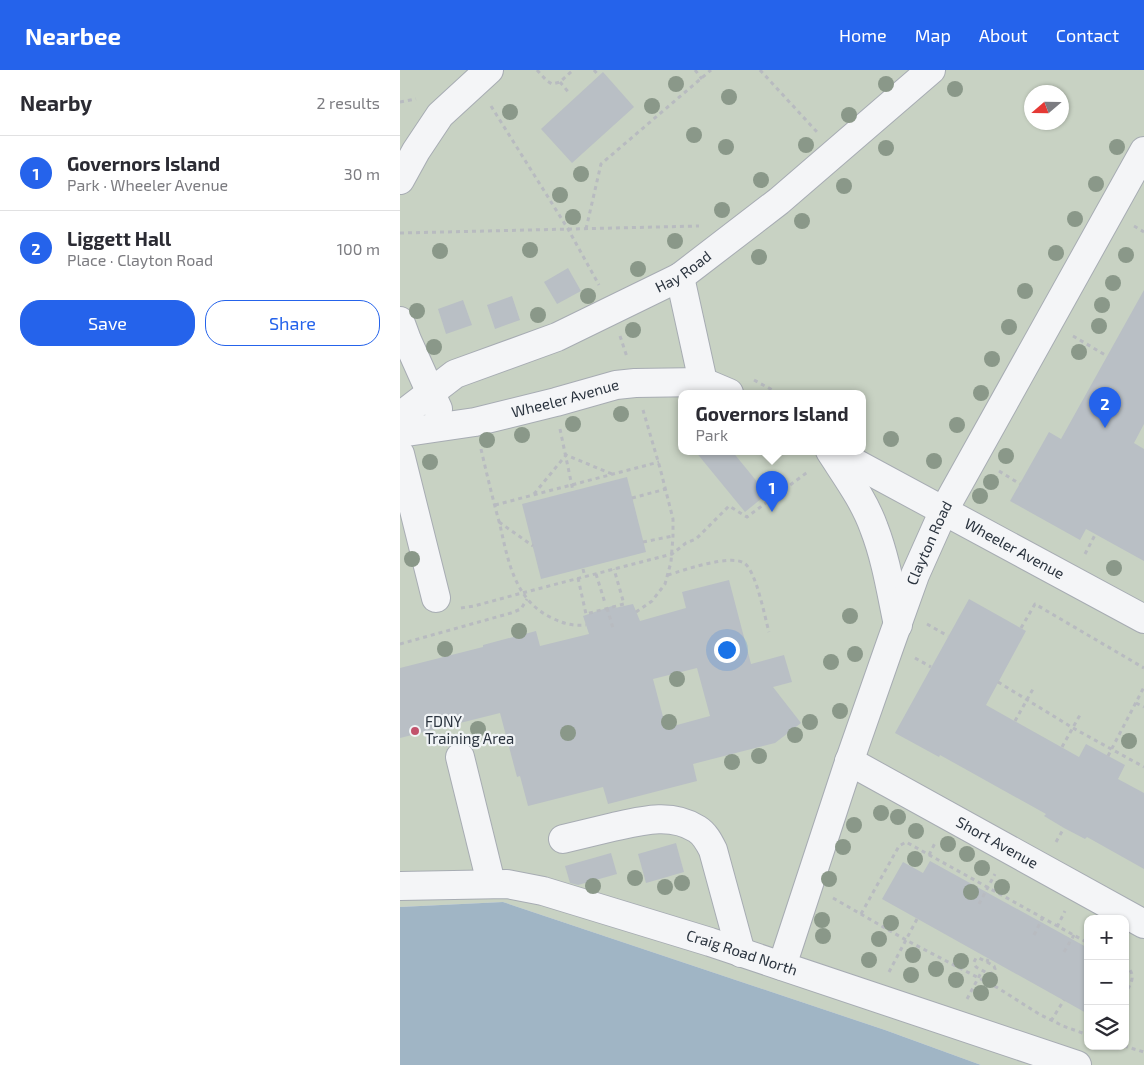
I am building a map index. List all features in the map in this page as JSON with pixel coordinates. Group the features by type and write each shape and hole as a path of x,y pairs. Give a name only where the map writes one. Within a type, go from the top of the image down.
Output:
{"street":[{"name":"Hay Road","path":"400,416 455,374 557,337 680,277 779,201 931,70"},
{"path":"400,180 416,151 440,115 482,76"},
{"name":"Clayton Road","path":"782,966 849,761 915,575 944,510 1144,151"},
{"path":"680,277 703,382"},
{"path":"400,321 445,426"},
{"name":"Wheeler Avenue","path":"400,433 475,422 616,385 703,382 722,390"},
{"path":"400,454 436,598"},
{"path":"834,455 858,493 874,527 883,557 898,625"},
{"name":"Wheeler Avenue","path":"834,455 944,510 1144,619"},
{"path":"460,757 491,884"},
{"name":"Short Avenue","path":"849,761 1144,924"},
{"path":"563,838 646,820 682,822 697,829 706,838 713,850 741,953"},
{"name":"Craig Road North","path":"400,886 507,884 543,891 710,942 1077,1065"}],"path":[{"path":"538,70 552,84 560,82 573,70"},
{"path":"594,70 599,76"},
{"path":"695,70 702,79"},
{"path":"586,228 601,164 712,70"},
{"path":"760,70 836,152"},
{"path":"482,76 612,310 659,462 673,519 672,554 665,584 652,601 636,612"},
{"path":"560,82 570,94"},
{"path":"400,233 702,226"},
{"path":"1049,321 1107,356"},
{"path":"552,402 573,491"},
{"path":"475,422 508,559 522,593 544,615 573,626 586,625"},
{"path":"566,455 612,474"},
{"path":"534,495 566,455"},
{"path":"436,598 439,606 447,609 459,609 672,554 686,543 696,539 729,506 747,517 834,455"},
{"path":"495,505 659,462"},
{"path":"632,498 666,489"},
{"path":"499,522 533,546"},
{"path":"643,542 673,536"},
{"path":"668,575 722,560 734,560 745,563 756,585 768,632"},
{"path":"583,569 585,577"},
{"path":"578,578 586,614 624,604 614,570"},
{"path":"596,574 604,604"},
{"path":"400,644 511,613 521,609 527,599"},
{"path":"1021,628 1035,604 1144,668"},
{"path":"607,608 613,628"},
{"path":"998,682 1073,728 1144,767"},
{"path":"1108,756 1144,687"},
{"path":"1015,721 1033,689"},
{"path":"1136,703 1144,707"},
{"path":"1062,747 1080,714"},
{"path":"861,914 899,846 906,842 1043,917 1057,927 1084,940"},
{"path":"809,883 906,940 998,988 1039,1014 1084,1034"},
{"path":"979,904 988,887"},
{"path":"1034,935 1043,917"},
{"path":"876,998 917,919"},
{"path":"1064,952 1074,935"},
{"path":"976,958 988,960 995,969 994,972 989,974 976,967 974,962 976,958"},
{"path":"1129,969 1133,976 1129,987"},
{"path":"1129,1048 1144,1052"}],"green space":[{"path":"400,70 1144,70 1144,1065 981,1065 885,1030 503,902 400,907"}],"water":[{"path":"503,902 885,1030 981,1065 400,1065 400,907"}],"building":[{"path":"603,72 634,107 572,163 541,129"},
{"path":"568,268 581,291 557,304 544,282"},
{"path":"1144,290 1144,424 1134,443 1144,449 1144,561 1086,529 1080,540 1010,501 1049,432 1061,439"},
{"path":"512,296 520,320 495,329 487,305"},
{"path":"463,300 472,325 446,334 438,309"},
{"path":"698,455 735,455 767,494 745,512"},
{"path":"627,477 646,552 541,579 522,504"},
{"path":"729,580 751,664 784,655 792,682 773,687 801,723 775,743 693,764 697,781 608,804 603,787 528,806 520,776 517,777 500,713 400,738 400,668 483,647 483,645 536,631 540,646 589,634 583,616 615,605 615,608 633,604 640,621 686,608 682,592","holes":["697,668 710,716 666,728 653,679"]},
{"path":"969,599 1026,631 986,705 1079,757 1086,744 1125,765 1118,779 1144,793 1144,869 1087,837 1085,839 1064,828 1044,816 1046,814 940,755 939,757 895,733"},
{"path":"676,843 684,872 646,883 638,854"},
{"path":"611,853 617,874 578,885 570,883 565,866"},
{"path":"930,861 1084,946 1084,1012 882,899 903,862 923,873"}],"place":[{"name":"Liggett Hall","path":"1105,428"},
{"name":"Governors Island","path":"772,512"},
{"name":"FDNY Training Area","path":"415,731"}]}
